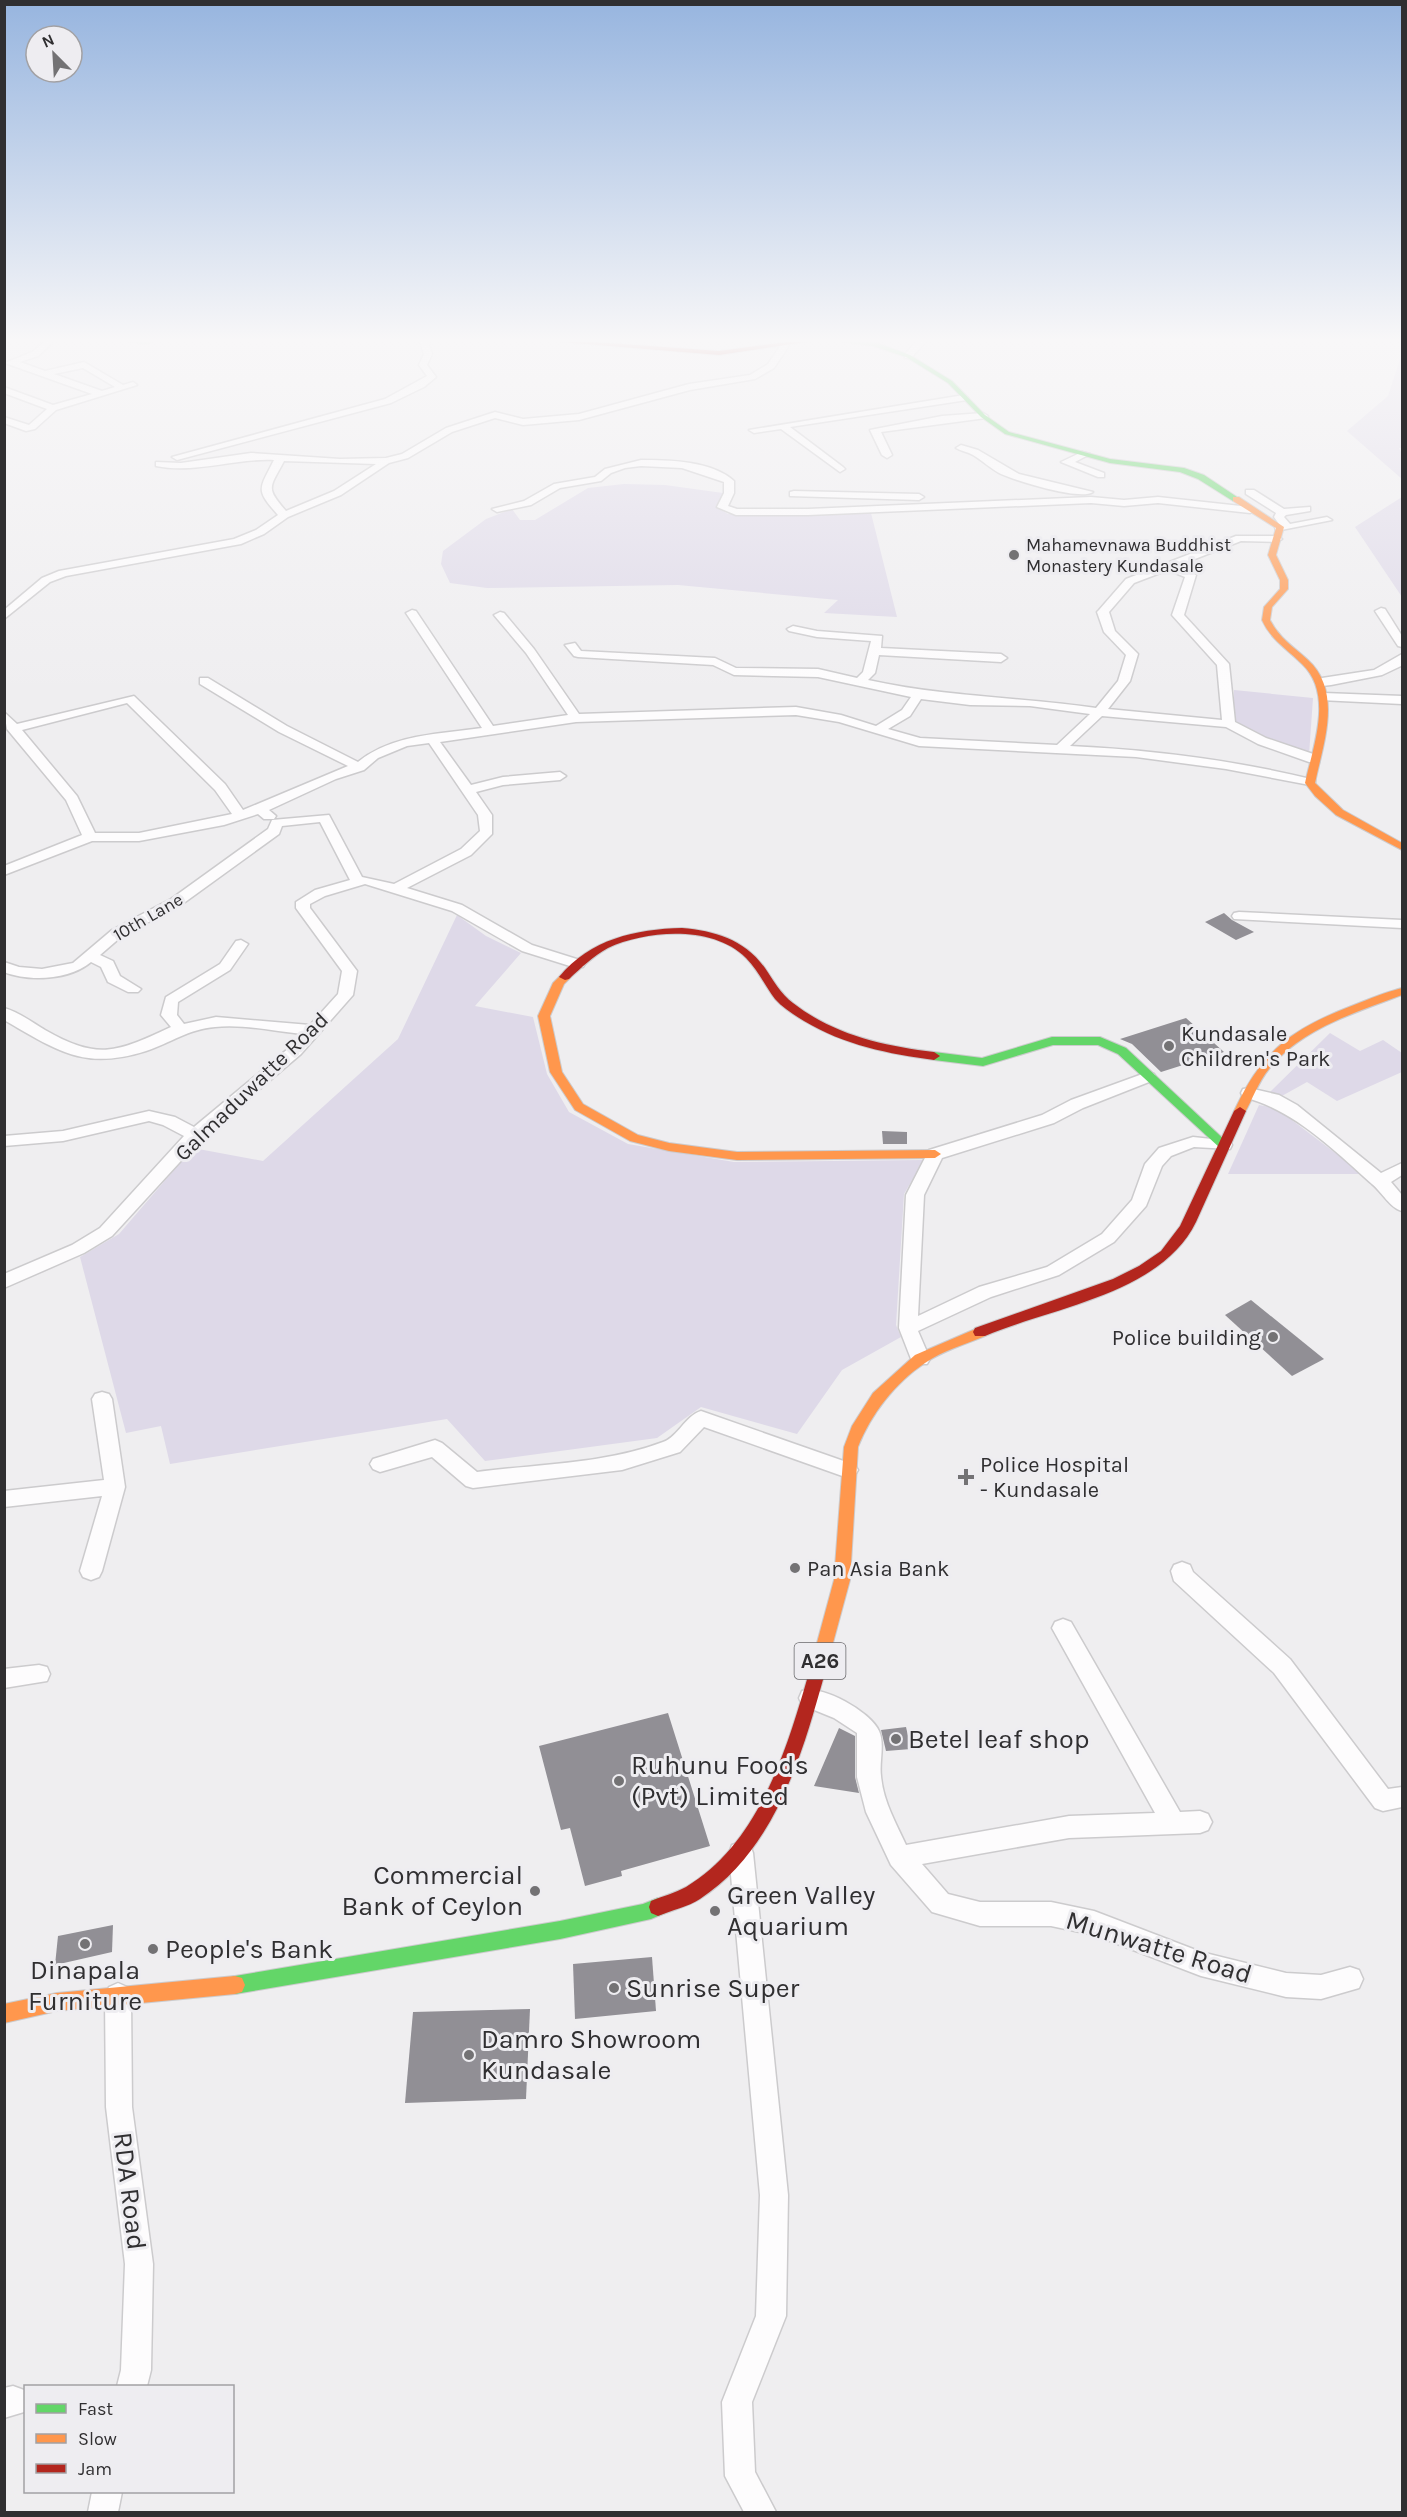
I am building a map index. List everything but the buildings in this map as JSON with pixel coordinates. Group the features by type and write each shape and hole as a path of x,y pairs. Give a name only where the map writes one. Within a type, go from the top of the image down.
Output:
{"main road":[{"path":"1105,459 1181,470 1201,477 1279,532 1272,555 1284,580 1284,589 1268,609 1265,620 1269,630 1316,672 1322,682 1324,697 1310,783 1315,793 1329,806 1402,847"},
{"path":"935,1154 737,1156 669,1147 634,1138 579,1107 556,1072 544,1016 560,983 578,964 608,944 633,935 675,932 710,934 726,940 748,954 790,1007 837,1035 885,1051 983,1062 1052,1041 1076,1039 1100,1041 1122,1050 1148,1077 1224,1145"},
{"name":"A26","path":"4,2014 57,2002 239,1984 560,1930 644,1913 692,1893 718,1874 759,1824 785,1767 810,1698 842,1580 851,1447 860,1426 878,1397 920,1359 1001,1322 1094,1293 1145,1270 1182,1236 1249,1093 1266,1066 1301,1033 1323,1021 1402,991"}],"street":[{"path":"172,459 159,464 169,467 221,459"},
{"path":"280,459 266,486 267,496 284,515"},
{"path":"310,459 340,462 392,459"},
{"path":"827,459 840,469"},
{"path":"989,459 1003,471 1016,476 1137,502"},
{"path":"1072,459 1066,462 1101,475"},
{"path":"4,616 46,580 63,573 237,542 260,532 284,515 313,506 352,487 386,461"},
{"path":"497,508 527,502 557,486 598,480 602,475 617,468 669,463 709,470 729,481 729,494 722,507 728,510 793,512 1011,502 1158,500 1250,510"},
{"path":"793,512 795,489 927,497"},
{"path":"1250,492 1282,512 1306,509"},
{"path":"1264,501 1274,496"},
{"path":"1279,532 1285,525 1279,517 1282,512"},
{"path":"1060,749 1109,704 1132,663 1132,654 1110,632 1103,612 1131,581 1240,538 1279,532 1327,520"},
{"path":"1167,566 1191,575 1178,615 1223,664 1229,724"},
{"path":"1381,611 1402,644"},
{"path":"412,613 489,729"},
{"path":"500,615 530,651 576,718"},
{"path":"793,628 817,634 878,638 869,673 861,681"},
{"path":"571,645 578,654 715,662 734,671 819,673 918,695 970,701 1030,702 1100,712 1229,724 1262,741 1314,759"},
{"path":"874,651 1001,658"},
{"path":"1322,682 1389,669 1400,662 1402,657"},
{"path":"204,681 282,729 359,766"},
{"path":"876,731 906,713 918,695"},
{"path":"1324,697 1402,700"},
{"path":"13,729 130,699 220,787 240,816"},
{"path":"4,871 90,837 139,837 240,816 359,766 374,755 404,743 576,718 796,711 841,719 919,742 1136,753 1226,765 1310,783"},
{"path":"4,716 72,799 90,837"},
{"path":"395,890 412,877 455,861 476,847 487,831 485,815 432,739"},
{"path":"468,790 503,781 560,777"},
{"path":"260,809 277,823 324,818 358,882"},
{"name":"10th Lane","path":"4,966 42,974 78,966 117,933 176,902 210,879 274,831 277,823"},
{"name":"Galmaduwatte Road","path":"4,1282 78,1249 106,1232 195,1135 295,1051 345,995 350,970 303,908 303,902 320,893 365,880 457,908 497,933 527,948 578,964"},
{"path":"1239,916 1402,924"},
{"path":"180,1029 168,1015 171,1000 225,967 241,944"},
{"path":"88,956 108,964 113,979 133,989"},
{"path":"4,1013 68,1050 101,1056 141,1047 180,1029 216,1022 314,1030"},
{"path":"920,1359 908,1328 915,1195 935,1154 1048,1119 1077,1104 1148,1077"},
{"path":"1249,1093 1273,1099 1291,1109 1380,1181 1402,1205"},
{"path":"4,1141 63,1136 149,1116 169,1121 195,1135"},
{"path":"908,1328 985,1293 1053,1271 1108,1238 1140,1202 1154,1164 1165,1152 1193,1142 1224,1145"},
{"path":"1380,1181 1402,1168"},
{"path":"91,1571 115,1487 102,1399"},
{"path":"380,1464 435,1448 472,1480 622,1462 673,1447 701,1418 848,1470"},
{"path":"4,1499 115,1487"},
{"path":"1182,1571 1182,1575 1282,1666 1383,1800 1402,1797"},
{"path":"1063,1628 1172,1821"},
{"path":"4,1679 39,1674"},
{"name":"Munwatte Road","path":"810,1698 842,1711 865,1726 869,1734 869,1777 878,1812 900,1857 941,1904 980,1914 1052,1914 1094,1923 1202,1964 1286,1985 1321,1987 1350,1979"},
{"path":"900,1857 985,1840 1069,1827 1172,1821 1200,1822"},
{"path":"740,1850 774,2195 771,2316 737,2402 740,2476 761,2512"},
{"name":"RDA Road","path":"118,1996 119,2107 140,2264 136,2370 132,2385"},
{"path":"103,2512 108,2493"}],"shaded area":[{"path":"1380,459 1402,459 1402,479"},
{"path":"624,484 665,485 723,493 716,507 728,514 871,513 897,617 824,613 838,600 678,585 487,588 450,583 441,564 443,551 486,519 512,509 520,520 535,520 588,488"},
{"path":"1402,497 1402,597 1355,527"},
{"path":"1234,690 1313,698 1309,755 1282,746 1234,722"},
{"path":"457,915 486,936 521,953 475,1006 533,1017 547,1074 569,1112 628,1144 734,1162 924,1160 904,1194 896,1325 901,1337 842,1370 797,1434 701,1407 657,1438 485,1461 447,1419 170,1464 161,1426 126,1433 80,1257 119,1234 193,1148 263,1161 398,1039"},
{"path":"1330,1033 1360,1051 1383,1040 1402,1053 1402,1072 1337,1101 1307,1082 1280,1097 1270,1092"},
{"path":"1259,1105 1276,1108 1363,1174 1228,1174"}],"traffic: fast":[{"path":"1104,459 1181,470 1201,477 1236,499"},
{"path":"934,1056 983,1062 1052,1041 1100,1041 1122,1051 1224,1145"},
{"path":"235,1985 560,1930 644,1913 658,1907"}],"traffic: slow":[{"path":"1236,499 1280,527 1272,555 1284,580 1284,589 1268,607 1266,620 1279,639 1307,663 1317,675 1322,688 1324,704 1321,737 1310,783 1340,813 1402,847"},
{"path":"565,977 559,983 544,1016 556,1072 579,1107 634,1138 669,1147 737,1156 935,1154"},
{"path":"1240,1111 1265,1066 1294,1039 1328,1020 1402,991"},
{"path":"816,1676 842,1580 851,1447 859,1426 878,1397 920,1359 980,1332"},
{"path":"4,2014 57,2002 235,1985"}],"traffic: jam":[{"path":"565,977 580,962 609,944 643,934 701,933 735,945 749,955 786,1003 826,1028 842,1036 877,1047 934,1056"},
{"path":"980,1332 1118,1283 1144,1270 1166,1254 1187,1226 1240,1111"},
{"path":"658,1907 693,1893 718,1875 739,1852 757,1825 787,1766 816,1676"}],"place":[{"name":"Mahamevnawa Buddhist Monastery Kundasale","path":"1014,555"},
{"name":"Kundasale Children's Park","path":"1169,1046"},
{"name":"Police building","path":"1273,1337"},
{"name":"Police Hospital - Kundasale","path":"966,1477"},
{"name":"Pan Asia Bank","path":"795,1568"},
{"name":"Betel leaf shop","path":"896,1739"},
{"name":"Ruhunu Foods (Pvt) Limited","path":"619,1781"},
{"name":"Commercial Bank of Ceylon","path":"535,1891"},
{"name":"Green Valley Aquarium","path":"715,1911"},
{"name":"Dinapala Furniture","path":"85,1944"},
{"name":"People's Bank","path":"153,1949"},
{"name":"Sunrise Super","path":"614,1988"},
{"name":"Damro Showroom Kundasale","path":"469,2055"}]}
